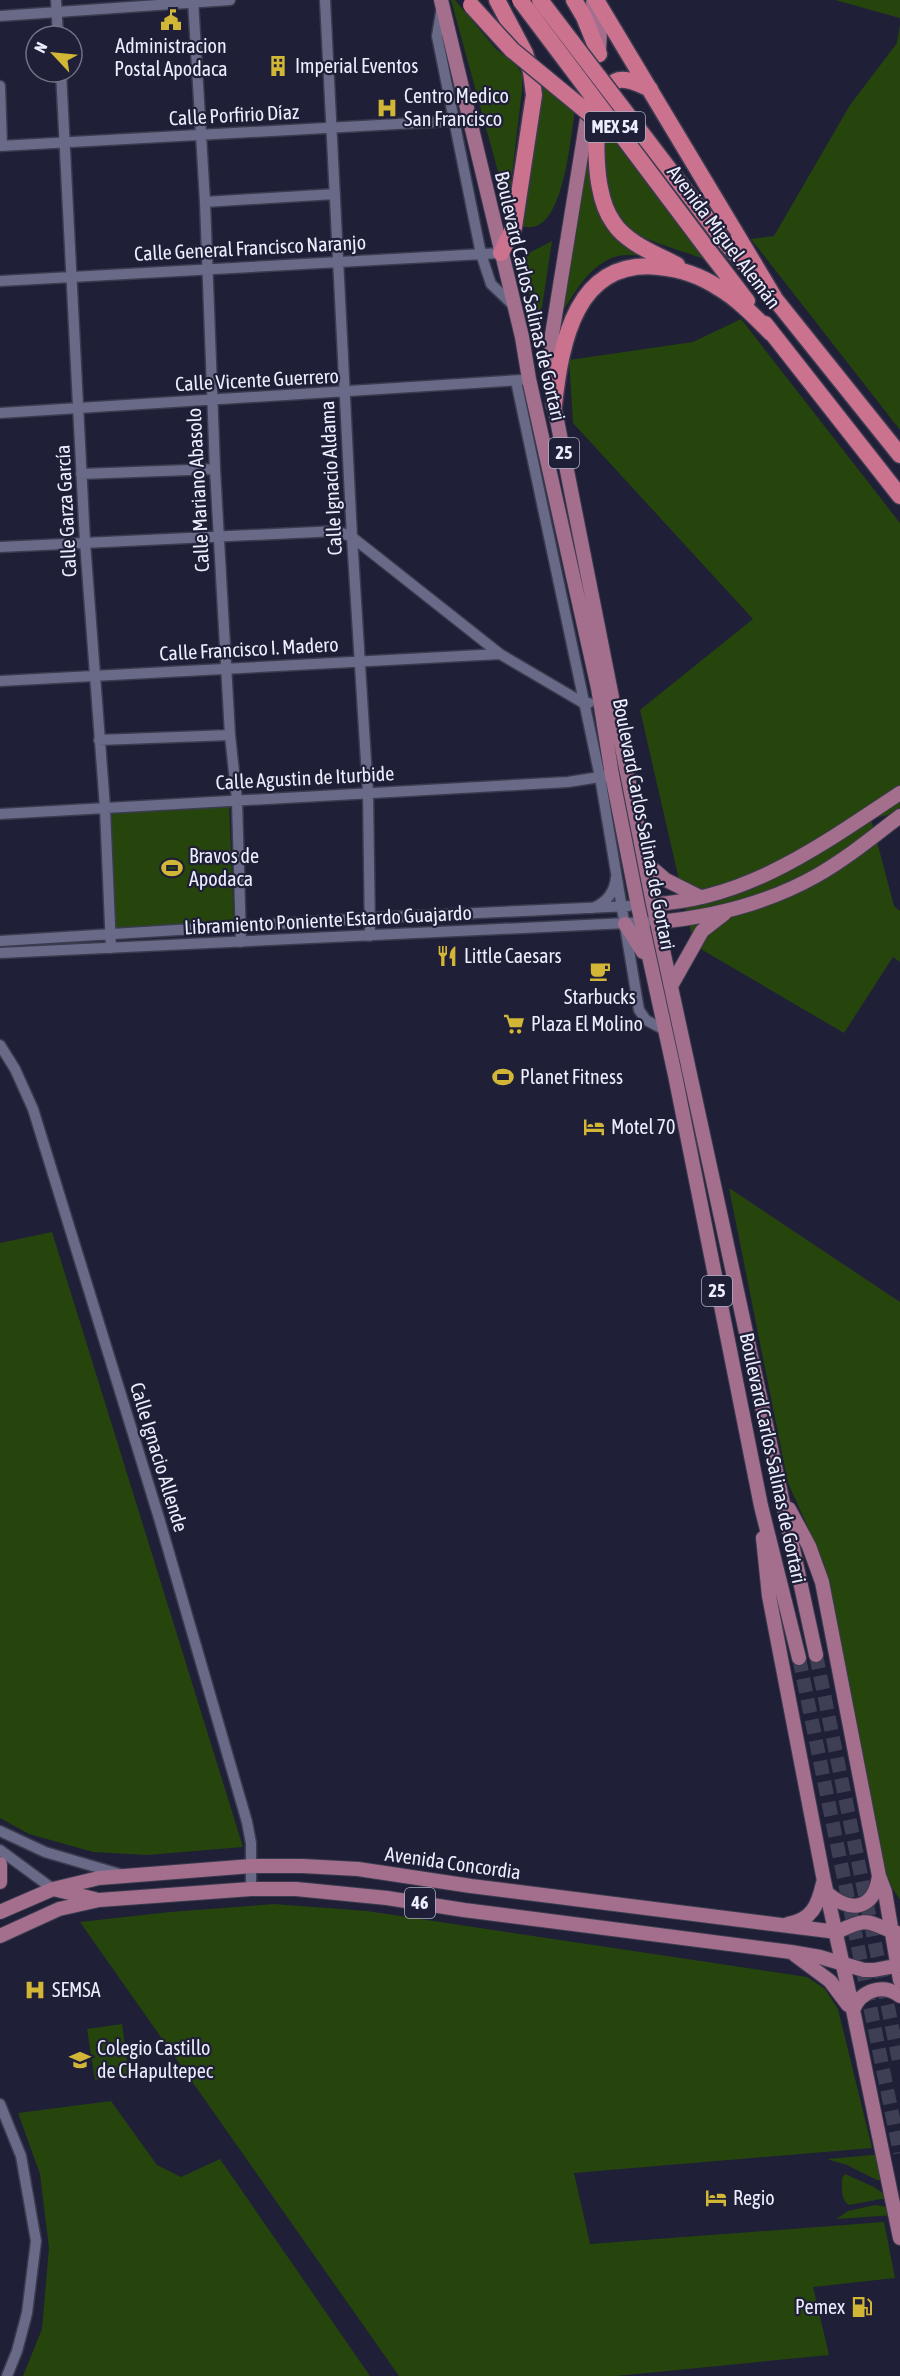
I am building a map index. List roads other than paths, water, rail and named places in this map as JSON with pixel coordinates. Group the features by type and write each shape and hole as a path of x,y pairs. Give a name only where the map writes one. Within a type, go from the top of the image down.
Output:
{"highway":[{"path":"497,0 525,53 531,72 534,95 514,227 501,253"},
{"name":"Avenida Miguel Alemán","path":"520,0 627,145 771,333 900,496"},
{"name":"Avenida Miguel Alemán","path":"540,0 724,241 774,297 900,455"},
{"path":"574,0 584,17 599,54"},
{"path":"594,0 650,88 774,297"},
{"path":"469,3 512,50 627,145"},
{"path":"650,88 620,80 606,91 601,107 597,139 599,187 608,212 618,229 644,248 728,294 771,333"},
{"path":"554,405 568,330 590,291 613,273 634,266 664,267 693,274"}],"main road":[{"name":"Boulevard Carlos Salinas de Gortari","path":"594,0 600,30 599,54 552,335 550,366 554,405 653,904 816,1654"},
{"name":"Boulevard Carlos Salinas de Gortari","path":"442,3 522,338 522,380 600,700 606,776 642,923 761,1506 799,1658"},
{"path":"653,904 729,891 770,874 900,793"},
{"path":"657,922 728,911 782,893 816,876 900,816"},
{"path":"646,863 666,880 700,897"},
{"path":"671,986 688,952 702,931 728,911"},
{"path":"625,924 640,945 654,980"},
{"path":"784,1501 800,1526 822,1582 879,1876 895,1932 900,1980"},
{"path":"761,1506 766,1577 825,1887 837,1932 889,2175 900,2238"},
{"path":"0,1864 0,1882"},
{"name":"Avenida Concordia","path":"0,1912 53,1889 99,1878 252,1866 302,1866 358,1869 471,1886 837,1932 859,1922 873,1923 895,1932"},
{"path":"825,1887 846,1906 860,1905 868,1902 874,1893 879,1876"},
{"path":"776,1925 801,1920 813,1911 825,1887"},
{"path":"53,1889 99,1900"},
{"name":"46","path":"0,1936 59,1909 99,1900 251,1889 296,1889 343,1892 791,1952 874,1970 898,1965"},
{"path":"885,1892 900,1908"},
{"path":"791,1952 830,1981 854,2014"},
{"path":"854,2014 862,1995 879,1989 900,1996"}],"street":[{"path":"0,16 56,6 230,0"},
{"name":"Calle Ignacio Aldama","path":"325,0 352,537 368,794 370,936"},
{"name":"Calle Mariano Abasolo","path":"193,1 208,268 214,469 230,735 237,800 241,942"},
{"path":"442,3 436,36 481,254 491,284 513,305"},
{"path":"56,6 57,24"},
{"name":"Calle Garza García","path":"61,84 81,474 105,808 111,948"},
{"path":"0,86 1,146"},
{"name":"Calle Porfirio Díaz","path":"1,146 469,120"},
{"path":"205,202 335,194"},
{"name":"Calle General Francisco Naranjo","path":"0,281 501,253"},
{"path":"522,380 585,704 606,776 616,870 639,1010 646,1020 664,1030"},
{"name":"Calle Vicente Guerrero","path":"0,413 345,393 522,380"},
{"path":"81,474 214,469"},
{"path":"0,547 329,531 352,537 500,654 585,704 600,700"},
{"name":"Calle Francisco I. Madero","path":"0,681 500,654"},
{"path":"99,740 230,735"},
{"name":"Calle Agustin de Iturbide","path":"0,814 568,782 606,776"},
{"path":"593,909 603,904 614,889 616,870"},
{"name":"Libramiento Poniente Estardo Guajardo","path":"0,941 371,918 593,909 653,904"},
{"name":"Libramiento Poniente Estardo Guajardo","path":"0,953 657,922"},
{"name":"Calle Ignacio Allende","path":"0,1045 15,1069 33,1109 116,1377 243,1805 252,1843 251,1889"},
{"path":"0,1831 45,1852 126,1876"},
{"path":"0,1851 53,1889"},
{"path":"0,2104 21,2156 36,2241 27,2313 17,2351 7,2376"}],"tunnel":[{"path":"816,1655 900,2066"},
{"path":"799,1658 900,2153"}],"place":[{"name":"Administracion Postal Apodaca","path":"171,20"},
{"name":"Imperial Eventos","path":"278,66"},
{"name":"Centro Medico San Francisco","path":"387,108"},
{"name":"Bravos de Apodaca","path":"172,868"},
{"name":"Little Caesars","path":"447,956"},
{"name":"Starbucks","path":"600,971"},
{"name":"Plaza El Molino","path":"514,1024"},
{"name":"Planet Fitness","path":"503,1077"},
{"name":"Motel 70","path":"594,1127"},
{"name":"SEMSA","path":"35,1990"},
{"name":"Colegio Castillo de CHapultepec","path":"80,2060"},
{"name":"Regio","path":"716,2198"},
{"name":"Pemex","path":"862,2307"}]}
